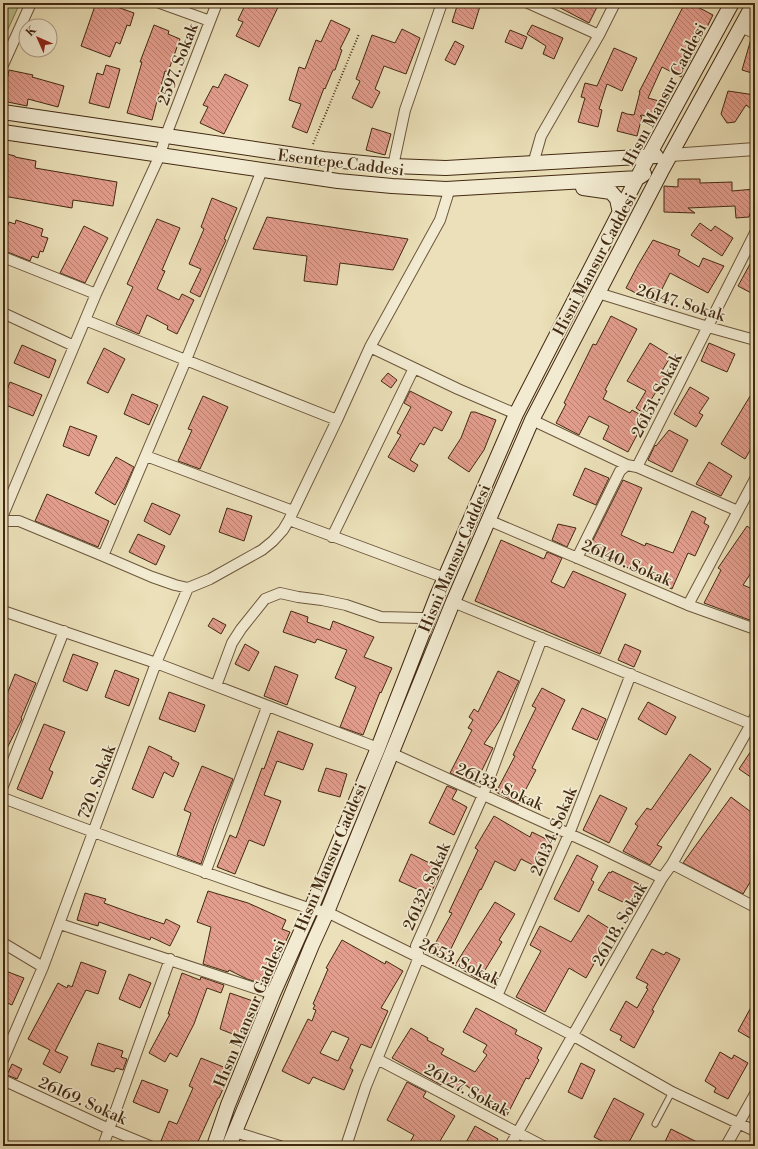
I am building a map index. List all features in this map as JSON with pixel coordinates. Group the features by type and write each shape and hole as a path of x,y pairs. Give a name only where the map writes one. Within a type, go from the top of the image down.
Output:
{"main road":[{"name":"Hısnı Mansur Caddesi","path":"214,1146 228,1105 273,994 311,909 378,748 444,578 516,414 648,157 732,3"},
{"name":"Hisni Mansur Caddesi","path":"229,1146 327,912 453,602 532,420 670,155 754,3"},
{"name":"Esentepe Caddesi","path":"3,112 308,156 394,166 446,168 670,155"},
{"name":"Esentepe Caddesi","path":"3,132 374,185 450,188 638,178"},
{"path":"638,178 670,155"},
{"path":"546,183 608,191 617,197 620,213"}],"street":[{"path":"3,65 31,3"},
{"path":"160,3 210,20"},
{"name":"2597. Sokak","path":"3,515 96,294 160,155 217,3"},
{"path":"394,166 405,110 442,3"},
{"path":"528,3 599,35"},
{"path":"533,164 541,136 616,3"},
{"path":"740,27 755,33"},
{"name":"Esentepe Caddesi","path":"670,155 755,149"},
{"path":"103,556 186,360 262,170"},
{"path":"3,521 20,521 152,577 175,586 188,588 210,579 262,550 283,530 289,520 370,347 440,220 450,188"},
{"name":"26151. Sokak","path":"577,558 620,471 632,466 708,327 755,233"},
{"path":"3,257 96,294"},
{"name":"26147. Sokak","path":"598,293 755,340"},
{"path":"3,313 74,346"},
{"path":"86,320 337,420"},
{"path":"370,347 458,389 516,414"},
{"path":"332,537 414,368"},
{"path":"532,420 632,466 738,511"},
{"path":"146,456 293,511"},
{"path":"688,604 754,483"},
{"path":"289,520 444,578"},
{"name":"26140. Sokak","path":"488,520 688,604 755,629"},
{"name":"720. Sokak","path":"3,1060 60,924 92,832 156,663 188,588"},
{"path":"216,686 232,643 241,629 265,599 280,592 298,597 346,605 381,617 428,619"},
{"path":"453,602 631,674 753,720"},
{"path":"3,611 156,663 267,707 378,748"},
{"path":"3,786 64,631"},
{"name":"26132. Sokak","path":"346,1146 376,1059 419,957 416,946 483,795 542,638"},
{"name":"26134. Sokak","path":"497,996 569,834 631,674"},
{"path":"205,873 267,707"},
{"name":"26118. Sokak","path":"510,1146 753,720"},
{"name":"26133. Sokak","path":"391,753 662,878"},
{"name":"2653. Sokak","path":"3,798 205,873 311,909 327,912 497,996 572,1035 672,1092 755,1131"},
{"path":"672,864 755,907"},
{"path":"60,924 273,994"},
{"path":"3,943 43,967"},
{"path":"103,1146 170,959"},
{"name":"26127. Sokak","path":"376,1059 543,1146"},
{"name":"26169. Sokak","path":"3,1080 109,1129 150,1146"},
{"path":"726,1146 755,1094"},
{"path":"235,1132 280,1146"}],"lane":[{"path":"655,1124 672,1092"}],"path":[{"path":"308,156 360,34"}],"green space":[{"path":"3,3 20,3 3,40"}],"building":[{"path":"96,3 106,3 134,13 130,26 127,25 120,44 116,42 110,57 81,46"},
{"path":"246,3 280,3 259,47 236,36 243,22 238,20"},
{"path":"458,3 481,3 473,29 452,22"},
{"path":"551,3 599,3 589,23"},
{"path":"685,3 690,3 713,15 681,77 662,67 648,98 659,101 655,118 640,116 642,117 637,136 617,131 622,112 634,115 639,92"},
{"path":"331,20 350,29 340,49 342,50 335,70 333,70 325,89 324,88 307,133 292,127 301,104 289,100 299,67 305,69 316,40 321,42"},
{"path":"154,25 169,31 168,34 180,39 168,72 165,71 152,120 127,113 142,62 140,62"},
{"path":"532,25 563,38 554,59 543,54 546,46 527,34"},
{"path":"402,29 420,38 406,74 384,66 375,89 380,92 372,108 352,98 360,81 356,79 372,35 395,43"},
{"path":"510,30 527,37 522,49 505,42"},
{"path":"751,39 755,39 755,74 742,70"},
{"path":"455,41 464,46 455,65 445,60"},
{"path":"614,48 637,58 622,91 607,84 599,109 602,110 598,127 578,122 585,98 581,97 585,83 597,86"},
{"path":"106,65 120,69 109,108 89,103 97,73 103,75"},
{"path":"9,70 33,75 32,77 64,86 58,107 28,99 27,106 3,101"},
{"path":"225,74 248,85 224,134 200,123 208,107 203,105 213,86 218,88"},
{"path":"728,91 755,95 755,112 746,105 735,122 727,123 721,114"},
{"path":"372,128 391,134 385,155 366,150"},
{"path":"3,153 36,161 35,168 117,182 113,206 73,200 72,208 3,196"},
{"path":"678,179 700,179 700,183 732,182 732,191 755,189 755,203 753,204 749,217 736,218 735,206 688,208 695,213 664,212 664,186 678,187"},
{"path":"212,198 237,208 224,239 226,240 200,297 190,292 201,269 189,264 204,229 201,227"},
{"path":"267,217 408,239 393,270 340,263 337,285 304,281 307,256 253,249"},
{"path":"157,219 180,228 162,270 165,271 157,289 179,300 182,294 194,300 177,334 167,329 168,326 147,315 139,334 116,324 133,287 127,284"},
{"path":"16,220 43,229 41,236 48,238 43,252 40,251 38,258 32,256 30,261 5,251 6,246 3,245 3,238 9,222 15,224"},
{"path":"700,223 711,231 715,226 733,238 722,256 691,235"},
{"path":"84,226 108,238 85,283 60,273"},
{"path":"653,240 680,250 678,255 699,267 703,258 724,266 708,293 670,273 655,303 626,288"},
{"path":"755,255 755,295 738,286"},
{"path":"611,316 637,329 605,390 607,391 603,399 630,413 632,410 646,418 628,452 603,439 609,426 589,416 579,435 556,423 566,404 564,403 593,344 596,345"},
{"path":"650,343 671,356 660,374 665,377 643,413 636,408 646,391 627,381"},
{"path":"709,343 735,354 727,372 701,361"},
{"path":"22,345 56,360 49,378 14,363"},
{"path":"104,348 125,359 108,393 87,383"},
{"path":"388,373 397,380 391,388 381,381"},
{"path":"10,382 42,395 33,416 3,404 3,400"},
{"path":"690,387 709,398 699,413 703,415 696,427 674,414"},
{"path":"755,388 755,442 745,459 721,444"},
{"path":"410,391 452,412 442,431 434,427 424,445 420,443 410,460 418,465 414,472 388,457 401,435 397,433 411,407 404,403"},
{"path":"132,394 158,405 149,425 124,414"},
{"path":"203,396 228,407 200,469 178,461 192,430 188,429"},
{"path":"471,412 475,412 496,420 484,450 469,472 448,458 461,438"},
{"path":"70,426 97,436 89,456 63,446"},
{"path":"669,430 688,440 672,472 648,460 655,445 656,446"},
{"path":"116,457 134,467 115,505 95,493"},
{"path":"709,462 732,476 721,496 696,484"},
{"path":"585,468 609,478 596,505 573,495"},
{"path":"623,480 642,488 621,535 645,546 646,543 673,553 692,511 706,518 704,523 709,526 695,556 688,553 672,589 607,558 606,561 587,552"},
{"path":"47,494 109,521 98,547 35,521"},
{"path":"152,503 180,515 170,535 144,521"},
{"path":"227,508 252,516 244,541 219,532"},
{"path":"558,524 576,528 567,547 552,540"},
{"path":"747,526 755,532 755,567 743,585 755,590 755,622 704,603 721,570 718,568"},
{"path":"138,534 165,546 156,565 129,552"},
{"path":"501,540 544,559 547,552 562,558 551,582 564,588 573,571 626,594 600,654 475,601"},
{"path":"291,611 308,617 307,622 330,630 333,621 374,637 364,657 392,668 381,693 380,692 363,735 340,727 356,687 335,678 347,650 317,639 315,643 283,632"},
{"path":"213,618 226,625 221,634 208,626"},
{"path":"245,644 259,652 249,671 235,664"},
{"path":"625,644 641,651 634,667 618,660"},
{"path":"73,654 98,663 87,691 63,681"},
{"path":"275,666 298,675 287,705 264,696"},
{"path":"115,670 139,679 129,706 105,697"},
{"path":"498,671 519,681 500,720 484,744 493,748 475,784 450,773 472,730 468,728 473,720 469,717 474,709 478,712"},
{"path":"15,674 36,683 21,718 22,719 3,756 3,704"},
{"path":"542,688 565,700 532,768 536,770 518,804 496,792 515,756 513,755 536,708 532,706"},
{"path":"169,692 205,705 195,732 159,719"},
{"path":"648,702 676,717 666,735 638,719"},
{"path":"582,708 606,719 597,740 572,729"},
{"path":"44,724 65,732 49,770 53,772 42,799 17,789"},
{"path":"278,731 313,744 303,770 277,761 264,795 281,801 264,846 249,840 235,874 217,867 230,835 236,838 262,768 264,769"},
{"path":"755,745 755,780 739,769"},
{"path":"149,746 172,757 171,759 179,763 173,777 164,772 153,798 132,789"},
{"path":"690,754 711,769 657,845 662,847 650,865 623,851 638,826 635,824 647,808 651,810"},
{"path":"202,766 233,779 214,826 201,864 177,855 191,813 184,810"},
{"path":"326,768 347,774 340,797 318,791"},
{"path":"447,786 457,790 452,799 467,807 454,835 429,823"},
{"path":"600,795 627,808 609,843 583,830"},
{"path":"731,797 755,815 755,874 743,894 683,863"},
{"path":"494,816 530,837 532,832 552,842 539,868 521,859 515,871 495,861 445,961 430,953 452,913 449,912 478,850 475,848"},
{"path":"411,854 442,869 430,895 399,881"},
{"path":"577,855 598,866 591,880 594,882 579,912 554,899"},
{"path":"612,871 639,884 629,905 598,890 609,872 611,873"},
{"path":"208,891 248,903 286,920 282,929 290,932 266,985 247,979 229,970 228,972 203,964 211,927 197,922"},
{"path":"85,893 106,899 104,903 137,915 164,924 166,919 180,926 170,946 151,937 150,940 99,922 98,926 77,920"},
{"path":"495,902 515,914 499,940 502,942 479,980 455,965"},
{"path":"588,915 612,930 598,952 600,953 586,978 569,968 545,1012 516,997 541,951 530,945 540,926 571,942"},
{"path":"342,940 385,964 386,961 403,971 381,1008 388,1011 371,1048 361,1044 350,1068 353,1070 344,1090 313,1077 309,1084 282,1071 308,1019 312,1021 316,1010 313,1009 315,1005 313,1004 328,969 326,968","holes":["332,1031 349,1038 338,1061 320,1053"]},
{"path":"652,949 664,955 666,952 680,959 652,1010 654,1011 634,1048 620,1040 622,1036 610,1030 626,1001 637,1008 648,989 646,988 648,984 636,978"},
{"path":"81,962 106,971 98,994 86,990 55,1051 68,1057 60,1073 43,1064 50,1050 28,1039 58,983 67,988 68,985 72,987"},
{"path":"3,970 24,978 12,1005 3,1001"},
{"path":"182,973 200,980 201,977 224,985 221,993 207,988 194,1024 177,1057 170,1053 165,1062 149,1053 170,1014 168,1014"},
{"path":"129,974 151,983 140,1008 119,999"},
{"path":"230,993 253,1001 255,1016 245,1039 220,1029"},
{"path":"755,1000 755,1041 738,1031"},
{"path":"476,1008 517,1030 515,1034 542,1048 537,1058 539,1060 529,1079 526,1078 506,1117 489,1108 491,1104 464,1084 460,1091 443,1081 441,1085 392,1058 411,1028 428,1038 427,1040 444,1049 441,1054 475,1072 487,1055 483,1052 487,1045 463,1032"},
{"path":"98,1043 123,1051 121,1057 127,1059 123,1070 116,1068 114,1072 91,1065"},
{"path":"720,1052 732,1059 734,1055 748,1063 728,1099 714,1092 716,1088 705,1081"},
{"path":"201,1058 231,1070 196,1146 173,1146 161,1141 169,1121 177,1124 193,1088 189,1086"},
{"path":"581,1063 595,1070 582,1099 568,1092"},
{"path":"12,1064 22,1069 17,1079 7,1075"},
{"path":"142,1080 168,1090 159,1113 133,1102"},
{"path":"407,1082 426,1092 423,1097 455,1116 437,1146 417,1146 410,1142 414,1135 387,1120"},
{"path":"614,1098 644,1114 627,1146 612,1146 594,1137"},
{"path":"475,1126 498,1139 494,1146 464,1146"},
{"path":"671,1129 705,1146 663,1146"}]}
